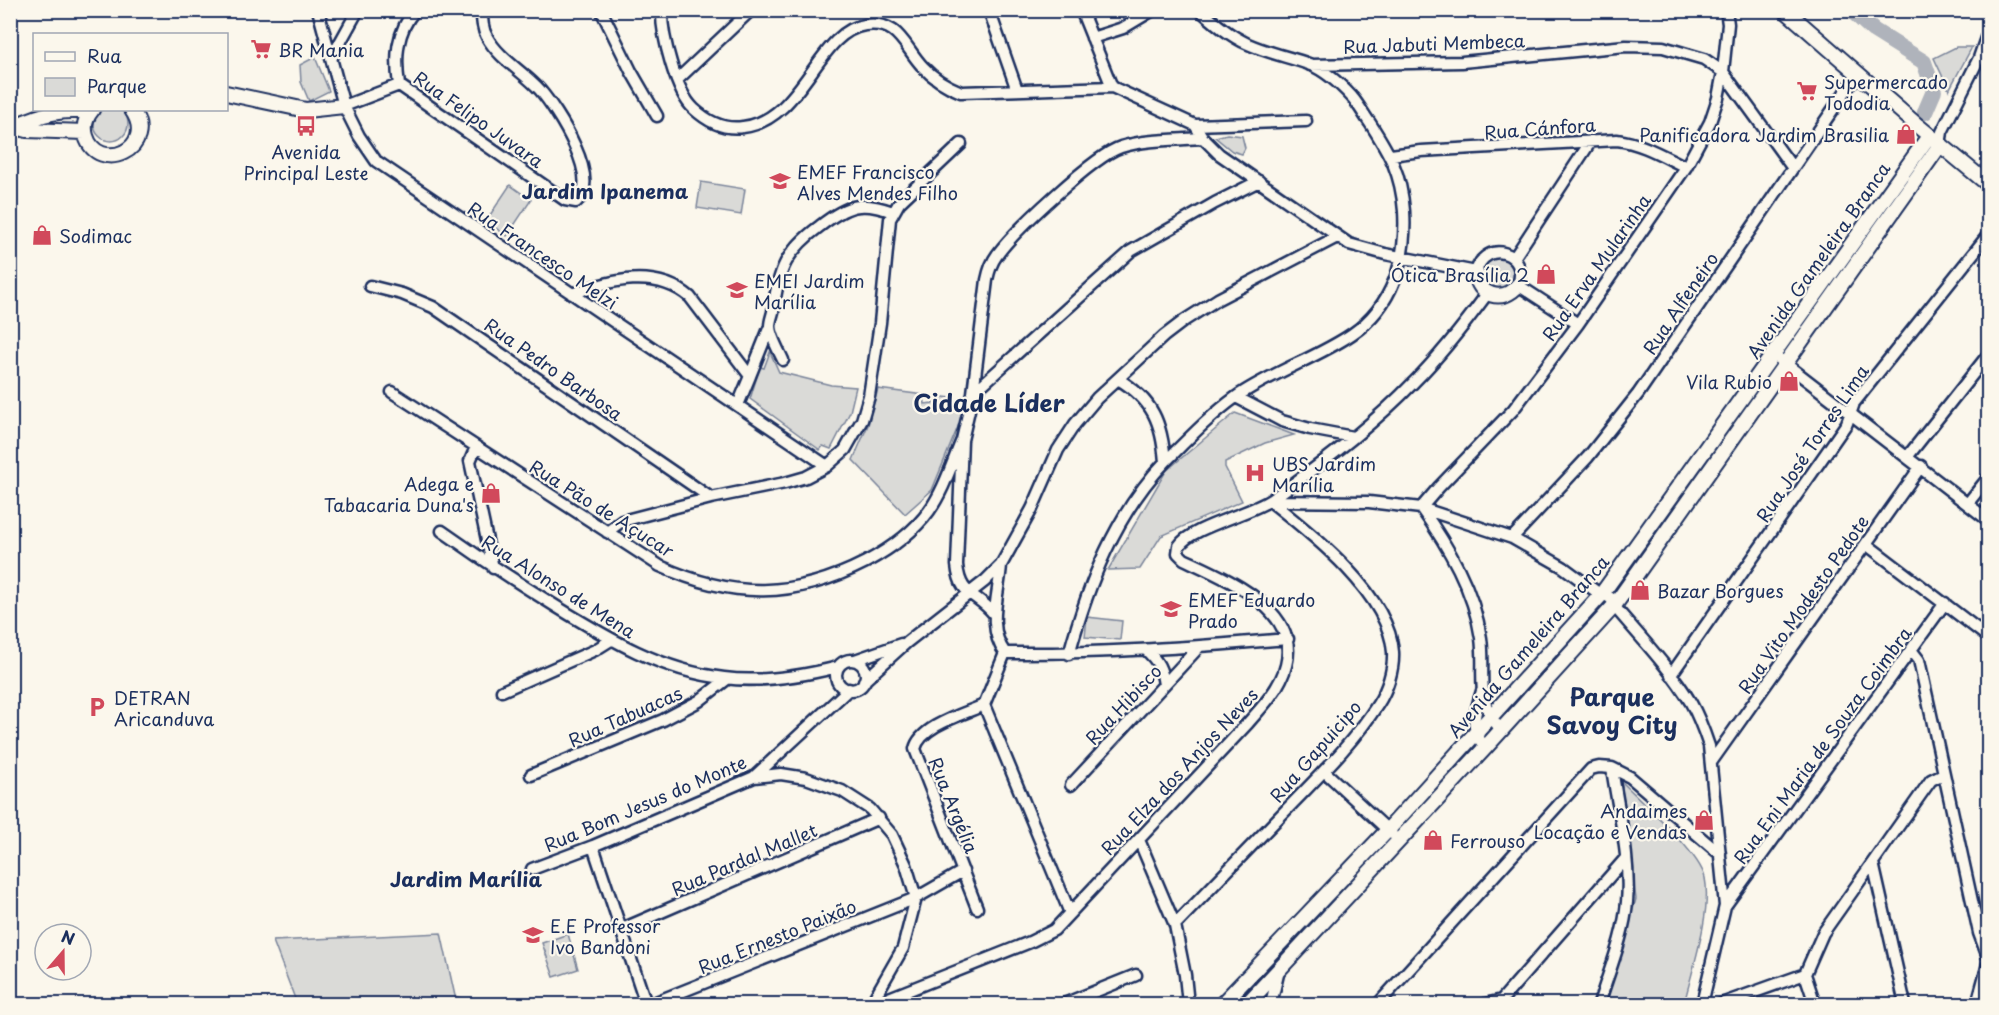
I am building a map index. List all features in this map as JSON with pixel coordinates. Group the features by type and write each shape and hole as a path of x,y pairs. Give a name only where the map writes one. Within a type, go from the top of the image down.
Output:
{"main road":[{"path":"1785,10 1937,137 1989,184"},
{"path":"228,93 306,110 344,106"},
{"path":"13,126 58,111"},
{"path":"91,111 85,125 90,145 110,155 126,152 137,140 140,124 134,111"},
{"path":"13,126 27,130 85,132"},
{"name":"Avenida Gameleira Branca","path":"1222,1005 1387,831 1600,595 1897,180 1937,137"},
{"name":"Avenida Gameleira Branca","path":"1247,1005 1614,606 1908,189 1937,137"},
{"path":"1897,180 1908,189"},
{"path":"1476,272 1479,284 1487,294 1501,297 1514,291 1518,285"},
{"path":"1281,944 1293,956"}],"street":[{"name":"Rua Francesco Melzi","path":"318,10 344,106 359,136 376,162 828,466"},
{"path":"332,57 358,10"},
{"name":"Rua Felipo Juvara","path":"415,10 404,27 397,47 399,85 565,200 576,202 582,196 585,181 584,172 574,147 556,111 539,90 490,43 483,26 483,10"},
{"path":"601,10 631,71 657,116"},
{"path":"662,10 661,23 679,87 690,105 702,116 719,125 736,128 752,126 773,117 791,100 823,57 845,34 852,28 878,24 898,34 924,68 946,86 961,92 1112,87 1195,125 1306,122"},
{"path":"677,80 751,10"},
{"path":"988,10 1017,90"},
{"path":"1081,10 1112,87"},
{"path":"1092,38 1123,28 1154,10"},
{"path":"1069,654 1085,600 1111,539 1141,490 1165,462 1236,397 1352,334 1373,316 1386,299 1403,256 1405,229 1403,195 1391,155 1353,99 1338,83 1310,65 1274,55 1247,44 1224,30 1200,10"},
{"name":"Rua Erva Mularinha","path":"1421,508 1513,410 1578,324 1686,167 1710,122 1724,72 1728,24 1726,10"},
{"path":"1937,137 1989,32"},
{"name":"Rua Jabuti Membeca","path":"1310,65 1462,62 1638,46 1663,47 1704,59 1724,72 1792,167"},
{"name":"Rua Alfeneiro","path":"1512,538 1588,457 1638,394 1858,73"},
{"path":"344,106 399,85"},
{"path":"1195,125 1203,138 1220,154 1349,244 1476,272 1482,260 1494,252 1508,254 1514,258 1521,271 1518,285 1578,324"},
{"path":"994,614 980,600 969,594 958,580 957,565 962,440 973,393 990,265 1009,241 1098,159 1123,146 1203,138"},
{"name":"Rua Cánfora","path":"1391,155 1617,140 1632,142 1686,167"},
{"path":"1514,258 1591,141"},
{"path":"607,532 622,521 711,498 785,483 828,466 845,450 862,420 869,396 880,323 887,231 893,212 961,144"},
{"path":"973,393 1131,251 1215,203 1259,181"},
{"path":"738,405 770,326 780,274 796,247 838,212 851,207 864,204 893,212"},
{"name":"Rua José Torres Lima","path":"1671,675 1847,423 1854,403 1989,235"},
{"path":"907,642 855,660 845,661 838,667 836,675 838,683 849,689 857,688 907,642 969,594 1001,564 1032,509 1059,450 1075,424 1097,398 1164,336 1218,299 1336,237"},
{"path":"572,294 596,285 627,280 664,281 678,287 690,297 750,376"},
{"name":"Rua Pedro Barbosa","path":"370,286 402,294 433,307 711,498"},
{"path":"1005,653 1069,654 1199,647 1288,639 1279,621 1256,598 1184,559 1178,553 1181,542 1191,535 1270,501 1353,437 1414,382 1450,342 1487,294"},
{"path":"770,326 783,360"},
{"path":"1773,354 1989,520"},
{"path":"1908,456 1989,355"},
{"path":"1118,380 1135,390 1156,417 1162,435 1165,462"},
{"name":"Rua Pão de Açucar","path":"392,392 660,566 702,583 763,591 789,589 833,578 892,547 930,510 962,440"},
{"path":"1236,397 1282,421 1353,437"},
{"path":"476,447 470,461 493,568"},
{"name":"Rua Vito Modesto Pedote","path":"1712,761 1921,466"},
{"path":"1968,503 1989,478"},
{"path":"1270,501 1369,502 1421,508 1512,538 1563,567 1600,595 1603,604 1608,607 1614,606 1691,703 1702,724 1712,761 1725,906 1702,1005"},
{"name":"Rua Gapuicipo","path":"1175,925 1324,771 1363,725 1379,703 1392,667 1393,651 1387,630 1365,590 1334,554 1270,501"},
{"path":"1421,508 1445,542 1471,600 1481,638 1482,691 1490,717 1501,730"},
{"name":"Rua Alonso de Mena","path":"442,531 493,568 611,640 672,667 727,679 786,677 838,667"},
{"path":"1866,544 1989,637"},
{"path":"1001,564 994,614 996,636 1005,653"},
{"name":"Rua Eni Maria de Souza Coimbra","path":"1725,906 1945,603"},
{"name":"Rua Elza dos Anjos Neves","path":"873,1005 1030,942 1054,930 1271,696 1286,664 1288,639"},
{"path":"502,691 596,650 611,640"},
{"name":"Rua Hibisco","path":"1071,785 1199,647"},
{"path":"1146,650 1162,670 1164,685"},
{"path":"1912,651 1919,660 1979,933 1989,957"},
{"path":"1005,653 984,705 1070,913"},
{"path":"855,660 863,666 866,676 864,681"},
{"name":"Rua Tabuacas","path":"531,775 663,720 699,701 727,679"},
{"name":"Rua Bom Jesus do Monte","path":"532,869 593,846 754,777 849,689"},
{"path":"1482,691 1474,718 1475,734 1485,748"},
{"name":"Rua Argélia","path":"977,908 915,749 918,740 926,731 984,705"},
{"path":"1378,1005 1586,772 1599,767 1612,768 1630,777 1720,854"},
{"path":"1599,1005 1625,916 1628,888 1612,768"},
{"path":"1324,771 1387,831 1399,839"},
{"path":"754,777 781,774 823,783 857,799 879,818 892,835 906,865 916,898 903,948 873,1005"},
{"path":"1815,1005 1805,974 1823,933 1931,780 1943,774"},
{"name":"Rua Pardal Mallet","path":"622,929 879,818"},
{"path":"1139,840 1175,925 1182,954 1188,1005"},
{"path":"593,846 646,1005"},
{"path":"1485,1005 1500,1003 1625,859"},
{"path":"1873,863 1905,1005"},
{"name":"Rua Argélia","path":"916,898 963,871"},
{"name":"Rua Ernesto Paixão","path":"651,1005 916,898"},
{"path":"1977,1005 1989,964"},
{"path":"1271,1005 1279,970"},
{"path":"1721,1005 1805,974"},
{"path":"1064,1005 1136,975"},
{"path":"1809,1005 1812,992"}],"green space":[{"path":"1956,47 1972,47 1949,90 1934,58"},
{"path":"315,57 329,91 309,101 301,82 300,65"},
{"path":"101,111 121,111 128,124 123,136 111,141 99,136 94,124"},
{"path":"1227,134 1242,136 1245,148 1242,154 1232,151 1215,137"},
{"path":"701,182 745,189 741,215 697,208"},
{"path":"510,185 531,200 507,236 486,221"},
{"path":"1507,257 1518,271 1512,288 1489,291 1480,272 1489,258"},
{"path":"770,352 779,372 831,385 856,387 850,412 831,449 823,446 820,450 750,399 760,367 764,368"},
{"path":"1765,376 1768,378 1643,554 1641,552"},
{"path":"878,389 924,395 925,404 933,403 934,396 952,398 951,409 964,412 932,490 905,514 853,460 868,425"},
{"path":"1235,413 1294,435 1265,443 1225,462 1225,467 1242,501 1161,536 1140,569 1108,570 1166,471"},
{"path":"1087,617 1122,621 1120,640 1085,637"},
{"path":"1621,781 1693,855 1705,878 1704,924 1684,1004 1606,1004 1636,899"},
{"path":"441,933 455,996 476,1004 297,1004 273,941"},
{"path":"568,934 578,969 554,977 542,943"}],"waterway":[{"path":"1851,10 1873,30 1924,62 1934,91 1925,112"}],"place":[{"name":"BR Mania","path":"261,49"},
{"name":"Supermercado Tododia","path":"1807,91"},
{"name":"Avenida Principal Leste","path":"306,126"},
{"name":"Panificadora Jardim Brasilia","path":"1906,134"},
{"name":"EMEF Francisco Alves Mendes Filho","path":"780,181"},
{"name":"Sodimac","path":"42,235"},
{"name":"Ótica Brasília 2","path":"1546,274"},
{"name":"EMEI Jardim Marília","path":"737,290"},
{"name":"Vila Rubio","path":"1789,381"},
{"name":"UBS Jardim Marília","path":"1255,473"},
{"name":"Adega e Tabacaria Duna's","path":"491,493"},
{"name":"Bazar Borgues","path":"1640,590"},
{"name":"EMEF Eduardo Prado","path":"1171,609"},
{"name":"DETRAN Aricanduva","path":"97,707"},
{"name":"Andaimes Locação e Vendas","path":"1704,820"},
{"name":"Ferrouso","path":"1433,840"},
{"name":"E.E Professor Ivo Bandoni","path":"533,935"}],"district":[{"name":"Jardim Ipanema","path":"605,191"},
{"name":"Cidade Líder","path":"989,402"},
{"name":"Parque Savoy City","path":"1612,710"},
{"name":"Jardim Marília","path":"466,879"}]}
